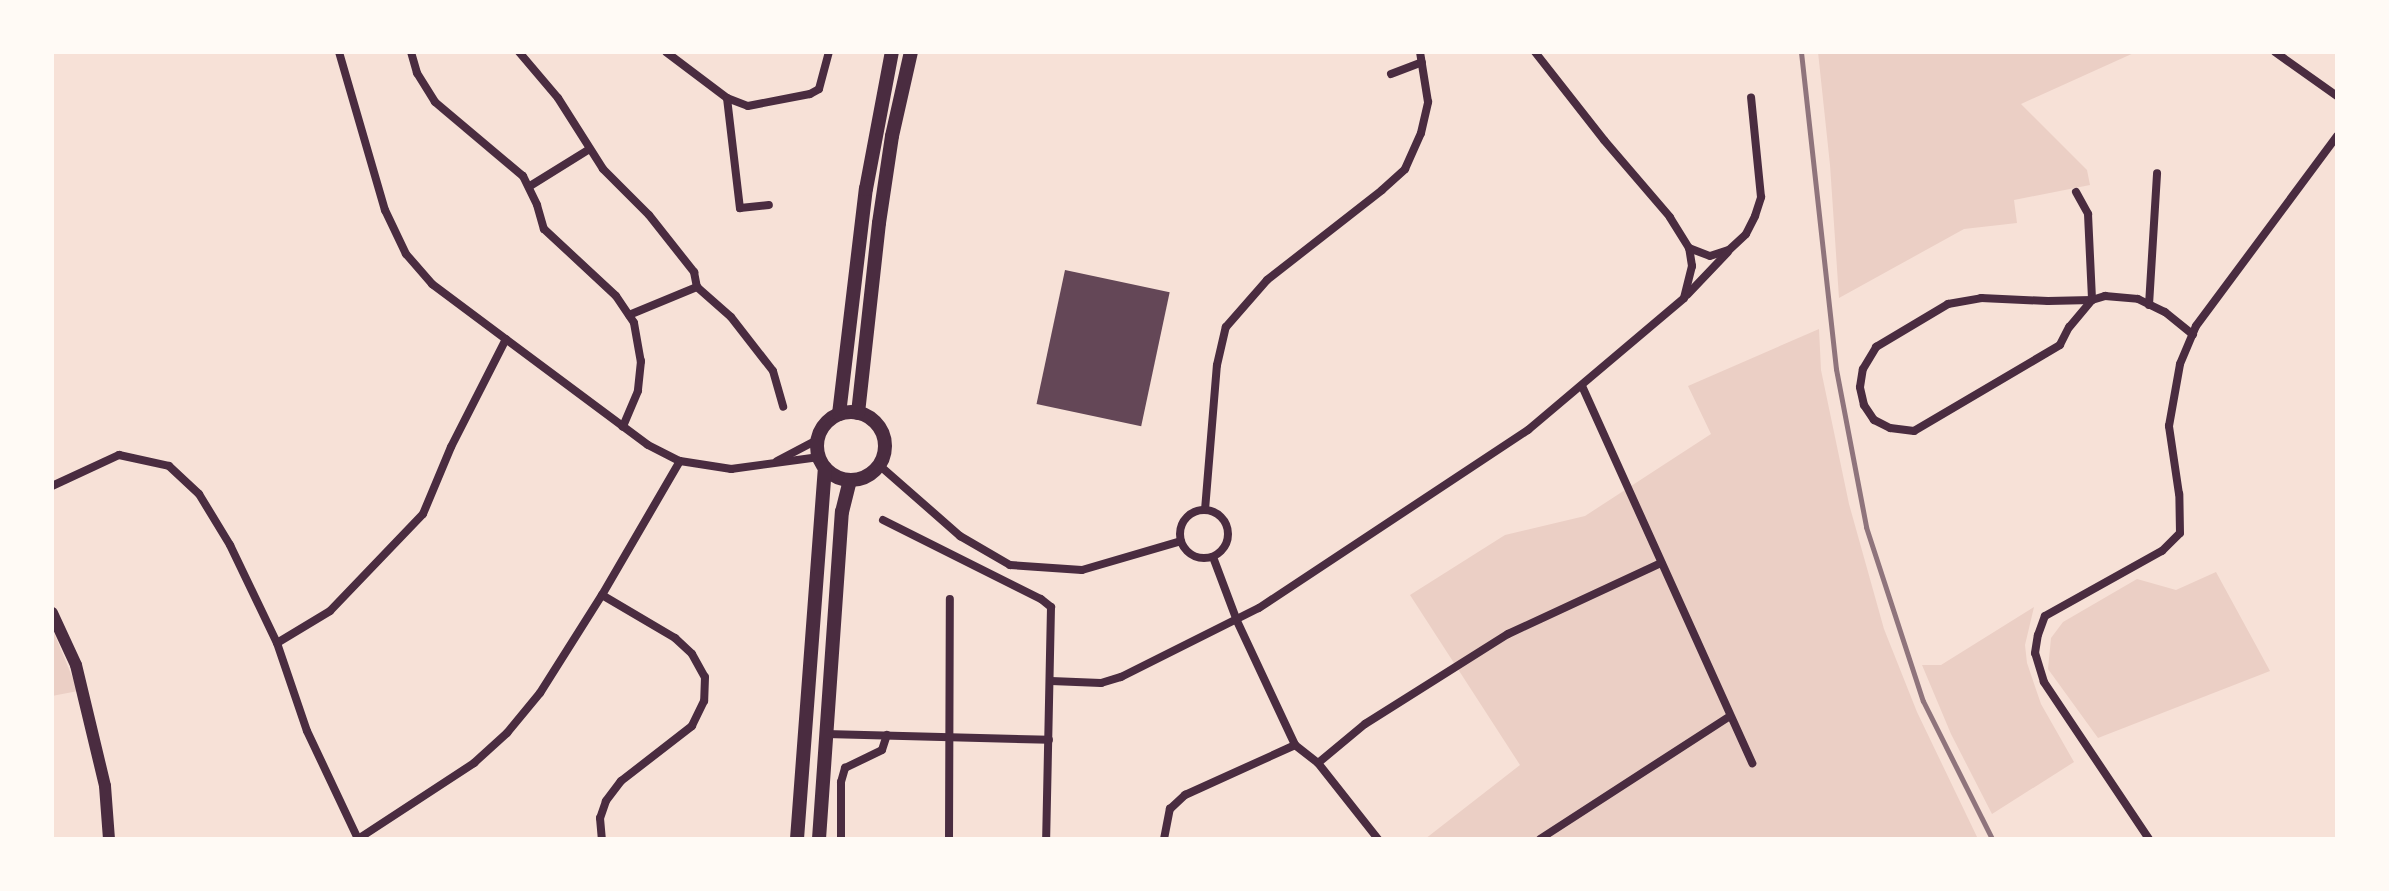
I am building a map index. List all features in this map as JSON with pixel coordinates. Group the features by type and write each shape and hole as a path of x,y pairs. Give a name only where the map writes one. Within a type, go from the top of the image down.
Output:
{"main road":[{"path":"839,414 862,217 892,52"},
{"path":"858,413 879,223 892,136 911,52"},
{"path":"797,839 822,463 817,440 825,424 839,414 858,413 873,421 882,433 884,449 879,465 869,475 850,480 839,478 822,463"},
{"path":"819,839 842,512 850,480"}],"street":[{"path":"339,52 385,210 406,254 432,284 648,445 680,461 731,469 773,463 822,463"},
{"path":"411,52 417,73 435,102 504,158 530,186 544,229 616,296 634,323 641,361 638,391 623,427"},
{"path":"519,52 558,98 588,150 649,215 694,272 697,287 731,317 773,371 783,407"},
{"path":"666,52 727,98 748,106 810,94 824,80 829,52"},
{"path":"1535,52 1670,217 1689,248 1692,266 1684,298"},
{"path":"2275,52 2337,96"},
{"path":"1205,510 1217,365 1226,327 1267,280 1405,169 1421,133 1428,102 1421,57 1391,74"},
{"path":"1051,681 1101,683 1121,677 1237,621 1493,456 1582,386 1684,298 1746,234 1761,197 1751,97"},
{"path":"727,98 740,208 769,205"},
{"path":"2149,839 2059,709 2035,653 2045,616 2162,551 2180,533 2179,494 2169,426 2180,364 2193,335 2337,136"},
{"path":"530,186 588,150"},
{"path":"2149,305 2157,173"},
{"path":"2076,192 2088,214 2092,300 2069,327 2060,345 1914,431 1890,428 1874,420 1864,405 1860,387 1863,369 1876,347 1948,304 1981,298 2092,300 2105,296 2138,299 2193,335"},
{"path":"1689,248 1710,256 1731,249"},
{"path":"629,315 697,287"},
{"path":"277,643 330,611 423,514 451,447 506,339"},
{"path":"1582,386 1752,763"},
{"path":"773,463 817,440"},
{"path":"52,486 119,455 169,466 199,494 230,545 277,643 307,731 358,839 474,763 507,733 540,693 602,595 680,461"},
{"path":"879,465 960,536 1010,565 1082,570 1181,541"},
{"path":"1205,510 1220,516 1228,530 1225,546 1213,557 1197,557 1181,541 1185,519 1205,510"},
{"path":"883,520 1041,599 1051,607 1046,839"},
{"path":"1213,557 1237,621 1295,745 1318,763 1378,839"},
{"path":"1318,763 1365,724 1508,634 1661,563"},
{"path":"602,595 675,638 692,654 705,677 704,701 692,726 621,781 606,801 600,818 602,839"},
{"path":"949,839 950,599"},
{"path":"52,613 76,665 105,786 109,839"},
{"path":"1540,839 1730,716"},
{"path":"826,734 1049,740"},
{"path":"841,839 841,782 845,768 882,750 887,735"},
{"path":"1164,839 1170,809 1185,795 1295,745"}],"shaded area":[{"path":"1818,52 2136,52 2021,104 2087,170 2090,185 2014,200 2017,223 1964,229 1839,298"},
{"path":"1819,329 1821,370 1849,504 1884,629 1917,712 1978,839 1425,839 1520,765 1410,595 1505,535 1585,516 1711,434 1688,386"},
{"path":"2216,572 2270,671 2098,738 2048,669 2051,638 2063,622 2137,579 2176,590"},
{"path":"2034,607 2025,645 2027,663 2041,704 2074,762 1992,814 1951,734 1922,665 1941,665"},
{"path":"52,628 78,691 52,696"}],"building":[{"path":"1065,270 1170,292 1141,426 1037,404"}],"railway":[{"path":"1801,52 1836,369 1866,527 1923,701 1992,839"}]}
